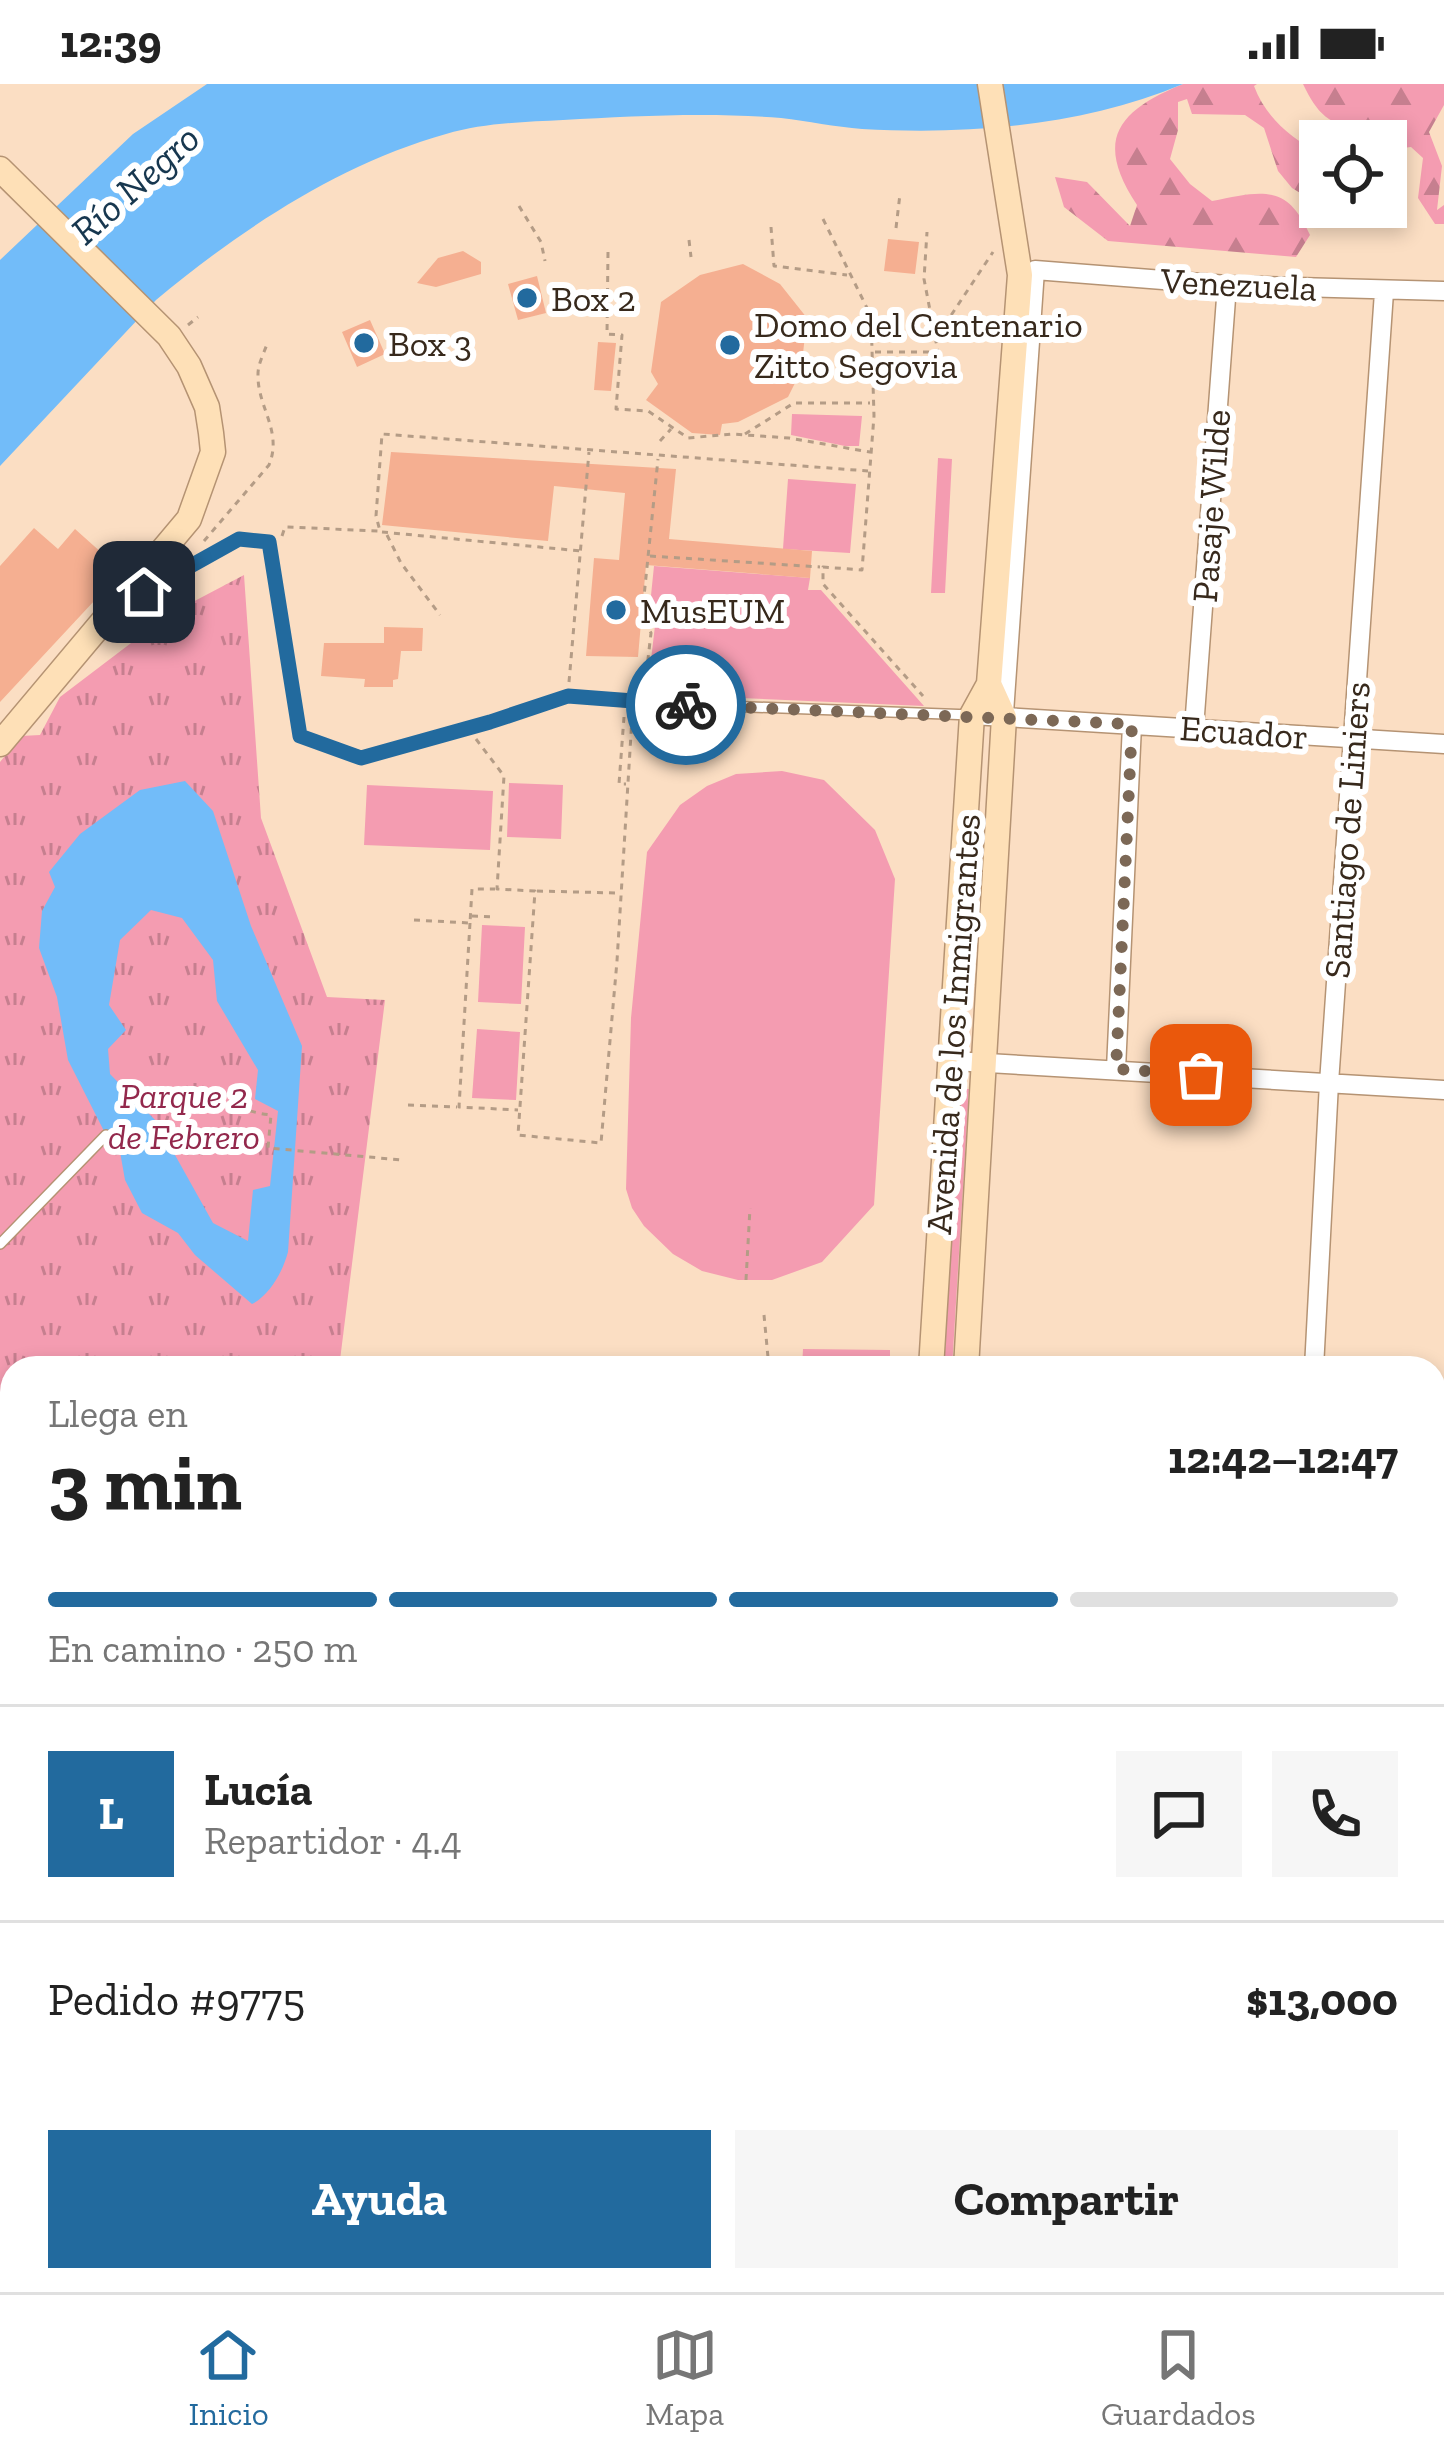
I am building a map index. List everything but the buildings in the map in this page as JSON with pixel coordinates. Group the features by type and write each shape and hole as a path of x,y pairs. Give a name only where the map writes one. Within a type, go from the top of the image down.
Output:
{"main road":[{"name":"Avenida de los Inmigrantes","path":"932,1356 972,715 989,684 1020,275 990,84"},
{"path":"0,169 178,331 207,407 213,452 189,519 0,744"},
{"name":"Avenida de los Inmigrantes","path":"967,1356 1004,717 989,684"}],"street":[{"name":"Venezuela","path":"1035,270 1227,285 1444,291"},
{"name":"Avenida de los Inmigrantes","path":"1004,717 1035,270"},
{"name":"Pasaje Wilde","path":"1194,728 1227,285"},
{"name":"Santiago de Liniers","path":"1315,1356 1384,292"},
{"name":"Ecuador","path":"972,715 1444,744"},
{"path":"1116,1069 1132,724"},
{"path":"953,1061 1444,1090"},
{"path":"911,2292 921,2292"}],"lane":[{"path":"115,606 239,539 269,542 300,736 361,758 568,696 642,704 972,715"},
{"path":"0,1244 106,1135"}],"path":[{"path":"896,228 900,194"},
{"path":"519,206 541,242 544,261"},
{"path":"648,556 862,570 874,403 872,316 823,219"},
{"path":"771,226 774,266 849,275"},
{"path":"873,352 938,352 924,279 927,232"},
{"path":"938,335 1000,238"},
{"path":"689,240 691,257"},
{"path":"608,252 608,334 622,335 616,409 648,411 688,438 789,438 870,452"},
{"path":"178,331 198,317"},
{"path":"193,553 261,475 274,453 275,440 258,376 267,344"},
{"path":"743,435 794,403 874,403"},
{"path":"661,441 673,427"},
{"path":"440,615 401,563 376,516 382,434 868,471"},
{"path":"568,696 590,451"},
{"path":"642,704 651,633 642,616 658,457"},
{"path":"274,560 285,527 581,550"},
{"path":"823,567 823,584 937,713"},
{"path":"535,891 518,1135 601,1143 628,784 628,711 619,784 628,784"},
{"path":"468,728 504,776 496,889"},
{"path":"459,1107 472,889 620,893"},
{"path":"470,916 494,916"},
{"path":"414,920 470,923"},
{"path":"152,1110 196,1087 220,1092 248,1113 271,1115 268,1148 402,1160"},
{"path":"407,1105 520,1110"},
{"path":"746,1280 751,1208"},
{"path":"764,1315 768,1356"}],"green space":[{"path":"1183,84 1257,84 1259,97 1273,117 1299,140 1299,192 1278,171 1264,128 1245,115 1192,114 1187,99 1178,102 1178,130 1170,159 1212,201 1259,194 1292,206 1299,215 1299,228 1306,228 1310,235 1296,257 1108,241 1064,207 1055,177 1087,182 1130,226 1137,205 1124,182 1115,145 1128,117"},
{"path":"1303,84 1444,84 1444,105 1429,132 1442,166 1437,210 1444,205 1444,224 1435,224 1418,198 1423,158 1407,148 1407,120 1332,120"},
{"path":"792,414 862,416 859,446 791,435"},
{"path":"938,458 952,459 945,593 931,593"},
{"path":"788,479 856,484 850,553 783,549"},
{"path":"654,566 810,578 808,590 821,590 924,706 647,694 656,617 649,615"},
{"name":"Parque 2 de Febrero","path":"244,575 261,818 327,997 385,1000 340,1356 0,1356 0,762 21,736 40,735 60,697 168,615"},
{"path":"782,771 824,780 875,830 895,879 874,1205 822,1262 772,1280 738,1280 702,1271 673,1254 632,1208 626,1189 631,1018 647,852 680,805 707,786 736,774"},
{"path":"509,783 563,785 561,839 507,837"},
{"path":"367,785 493,791 490,850 364,845"},
{"path":"482,925 525,927 521,1004 478,1002"},
{"path":"477,1029 520,1032 516,1100 472,1098"},
{"path":"960,1089 969,1089 953,1356 945,1356"},
{"path":"803,1349 890,1350 890,1356 803,1356"}],"water":[{"name":"Río Negro","path":"207,84 1183,84 1105,110 984,128 862,129 781,118 699,115 519,122 446,134 329,181 222,249 156,300 0,466 0,260 133,134"},
{"path":"185,781 213,811 251,926 302,1046 288,1252 275,1282 252,1304 195,1255 178,1233 142,1213 125,1180 119,1146 106,1135 68,1060 57,997 39,948 42,911 55,887 49,872 80,834 140,790","holes":["151,910 182,918 213,960 217,1001 258,1070 255,1099 278,1111 270,1186 253,1190 248,1241 213,1223 156,1121 110,1074 108,1049 126,1030 109,1005 120,940"]}],"way so far":[{"path":"686,705 1132,724 1116,1069 1201,1075"}],"place":[{"name":"Box 2","path":"527,298"},
{"name":"Box 3","path":"364,343"},
{"name":"Domo del Centenario Zitto Segovia","path":"730,345"},
{"name":"MusEUM","path":"616,610"}],"route":[{"path":"144,592 239,539 269,542 300,736 361,758 568,696 686,705"}]}
